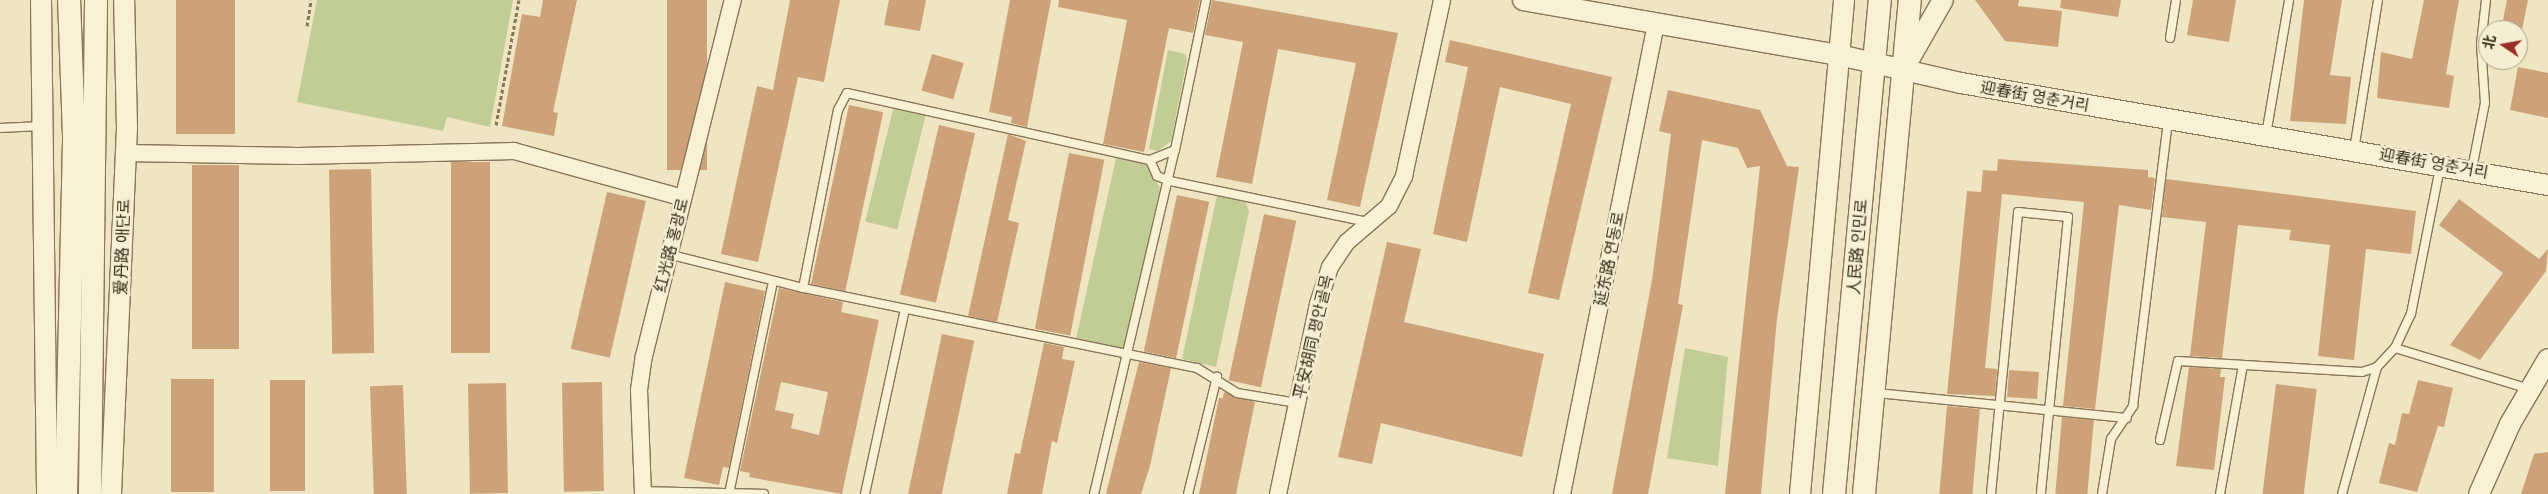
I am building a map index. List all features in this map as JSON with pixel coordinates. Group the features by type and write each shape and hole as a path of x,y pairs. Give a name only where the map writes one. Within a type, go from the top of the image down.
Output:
{"main road":[{"path":"66,494 74,135 68,0"},
{"name":"爱丹路 애단로","path":"90,494 96,0"},
{"name":"人民路 인민로","path":"1834,494 1880,0"},
{"name":"人民路 인민로","path":"1864,494 1910,0"}],"street":[{"path":"41,0 47,494"},
{"name":"爱丹路 애단로","path":"111,494 126,153 124,0"},
{"name":"红光路 홍광로","path":"643,492 640,390 668,254 734,0"},
{"name":"平安胡同 평안골목","path":"1278,494 1297,403 1330,267 1347,242 1389,206 1404,176 1442,0"},
{"name":"迎春街 영춘거리","path":"1523,0 1839,55 1903,70 2168,120 2472,169 2548,185"},
{"path":"1800,494 1844,0"},
{"path":"1903,70 1943,0"},
{"name":"延东路 연동로","path":"1562,494 1656,23"},
{"path":"126,153 298,156 514,151 683,198"},
{"path":"2479,494 2530,389 2548,359"}],"lane":[{"path":"1094,494 1170,181 1206,0"},
{"path":"2170,38 2176,0"},
{"path":"2266,135 2289,0"},
{"path":"2354,150 2378,0"},
{"path":"2472,169 2485,104 2481,44 2486,0"},
{"path":"803,288 838,110 848,93 1150,160 1175,150"},
{"path":"2102,494 2111,439 2127,418 2133,406 2168,120"},
{"path":"0,128 42,126"},
{"path":"1150,160 1156,176 1170,181 1370,222"},
{"path":"2342,494 2377,367 2395,348 2411,314 2441,164"},
{"path":"1991,494 2018,212 2068,217 2041,494"},
{"path":"668,254 773,281 905,310 1127,356 1197,368 1217,377 1237,393 1297,403"},
{"path":"729,493 773,281"},
{"path":"865,494 905,310"},
{"path":"2395,348 2530,389"},
{"path":"2160,440 2178,361 2362,372 2377,367"},
{"path":"2220,494 2243,365"},
{"path":"1188,494 1217,377"},
{"path":"1874,393 2127,418"},
{"path":"643,492 764,494"}],"path":[{"path":"307,26 311,0"},
{"path":"496,125 519,0"}],"green space":[{"path":"317,0 513,0 490,127 447,117 443,131 297,102"},
{"path":"1168,50 1185,54 1187,60 1171,141 1158,151 1149,149"},
{"path":"894,106 926,114 897,229 865,221"},
{"path":"1116,158 1147,164 1160,188 1124,349 1076,339"},
{"path":"1217,195 1245,200 1249,211 1216,367 1182,359"},
{"path":"1685,348 1728,357 1718,466 1667,458"}],"building":[{"path":"176,0 235,0 235,134 176,134"},
{"path":"543,0 577,0 553,112 558,113 554,136 502,126 522,14 540,17"},
{"path":"667,0 707,0 707,170 667,170"},
{"path":"790,0 840,0 824,82 798,77 758,262 721,254 757,86 773,90"},
{"path":"889,0 926,0 920,31 884,25"},
{"path":"1010,0 1051,0 1027,127 1011,123 1012,117 989,112"},
{"path":"1059,0 1200,0 1193,33 1169,28 1144,152 1103,144 1127,20 1058,7"},
{"path":"1212,0 1398,33 1360,207 1327,200 1356,63 1278,49 1252,184 1216,177 1243,42 1205,35"},
{"path":"1975,0 2019,0 2018,6 2062,11 2058,47 2005,41"},
{"path":"2061,0 2121,0 2118,17 2060,8"},
{"path":"2193,0 2236,0 2229,42 2187,35"},
{"path":"2304,0 2342,0 2330,75 2351,77 2346,124 2290,121"},
{"path":"2424,0 2459,0 2446,74 2454,76 2449,108 2377,98 2381,52 2412,59"},
{"path":"2507,0 2528,0 2524,20 2503,20"},
{"path":"1450,40 1612,77 1559,300 1528,293 1571,104 1500,87 1467,242 1433,234 1468,67 1445,62"},
{"path":"932,54 964,63 953,100 922,91"},
{"path":"2528,69 2548,73 2548,118 2510,110 2517,70"},
{"path":"1668,90 1760,110 1787,166 1799,167 1777,319 1761,494 1725,494 1760,166 1747,168 1738,148 1702,140 1678,304 1683,305 1648,494 1612,494 1652,280 1671,134 1659,131"},
{"path":"849,105 883,112 845,291 811,284"},
{"path":"939,125 975,133 936,303 900,295"},
{"path":"1008,134 1026,141 1008,220 1019,223 997,322 968,316"},
{"path":"1069,153 1104,160 1070,336 1035,329"},
{"path":"1998,159 2148,170 2148,177 2155,178 2151,210 2119,205 2095,409 2063,406 2084,202 2002,194 1985,368 1997,369 1995,396 1947,394 1967,191 1981,192 1983,170 1997,171"},
{"path":"451,162 490,162 490,353 451,353"},
{"path":"192,165 239,165 239,349 192,349"},
{"path":"371,169 374,353 332,354 329,170"},
{"path":"2166,179 2416,211 2411,254 2366,249 2354,360 2318,356 2330,245 2289,240 2291,230 2238,225 2222,358 2190,356 2206,222 2162,217"},
{"path":"607,192 646,201 610,358 571,349"},
{"path":"1177,195 1209,202 1176,358 1144,352"},
{"path":"2459,199 2539,259 2548,249 2546,271 2480,360 2450,345 2503,273 2439,225"},
{"path":"1264,214 1296,221 1261,387 1229,380"},
{"path":"1387,242 1421,249 1404,322 1544,354 1522,457 1381,423 1372,464 1338,457"},
{"path":"725,282 765,291 729,468 723,467 719,485 684,478"},
{"path":"779,288 843,302 841,312 879,320 842,494 749,477 750,473 740,471","holes":["781,382 828,392 819,435 791,428 794,414 775,410"]},
{"path":"942,334 974,341 942,494 908,494"},
{"path":"1044,343 1064,347 1062,359 1075,361 1057,443 1052,441 1042,494 1007,494 1015,453 1020,454"},
{"path":"1139,362 1171,368 1150,466 1141,494 1106,494"},
{"path":"2189,367 2221,369 2220,377 2225,377 2214,470 2176,466"},
{"path":"2009,370 2039,372 2037,399 2007,397"},
{"path":"171,379 214,379 214,492 171,492"},
{"path":"270,380 305,380 305,491 270,491"},
{"path":"2418,380 2453,388 2444,427 2438,426 2417,492 2379,483 2389,443 2395,445 2402,413 2409,414"},
{"path":"602,382 604,491 564,492 562,383"},
{"path":"506,383 508,493 470,494 468,384"},
{"path":"2276,384 2317,389 2304,494 2262,494"},
{"path":"403,385 407,494 374,494 370,386"},
{"path":"1224,392 1255,402 1236,494 1199,494 1219,398 1223,398"},
{"path":"1947,406 1980,409 1972,494 1939,494"},
{"path":"2062,417 2094,420 2087,494 2055,494"},
{"path":"2548,452 2548,494 2521,494 2534,454"}]}
